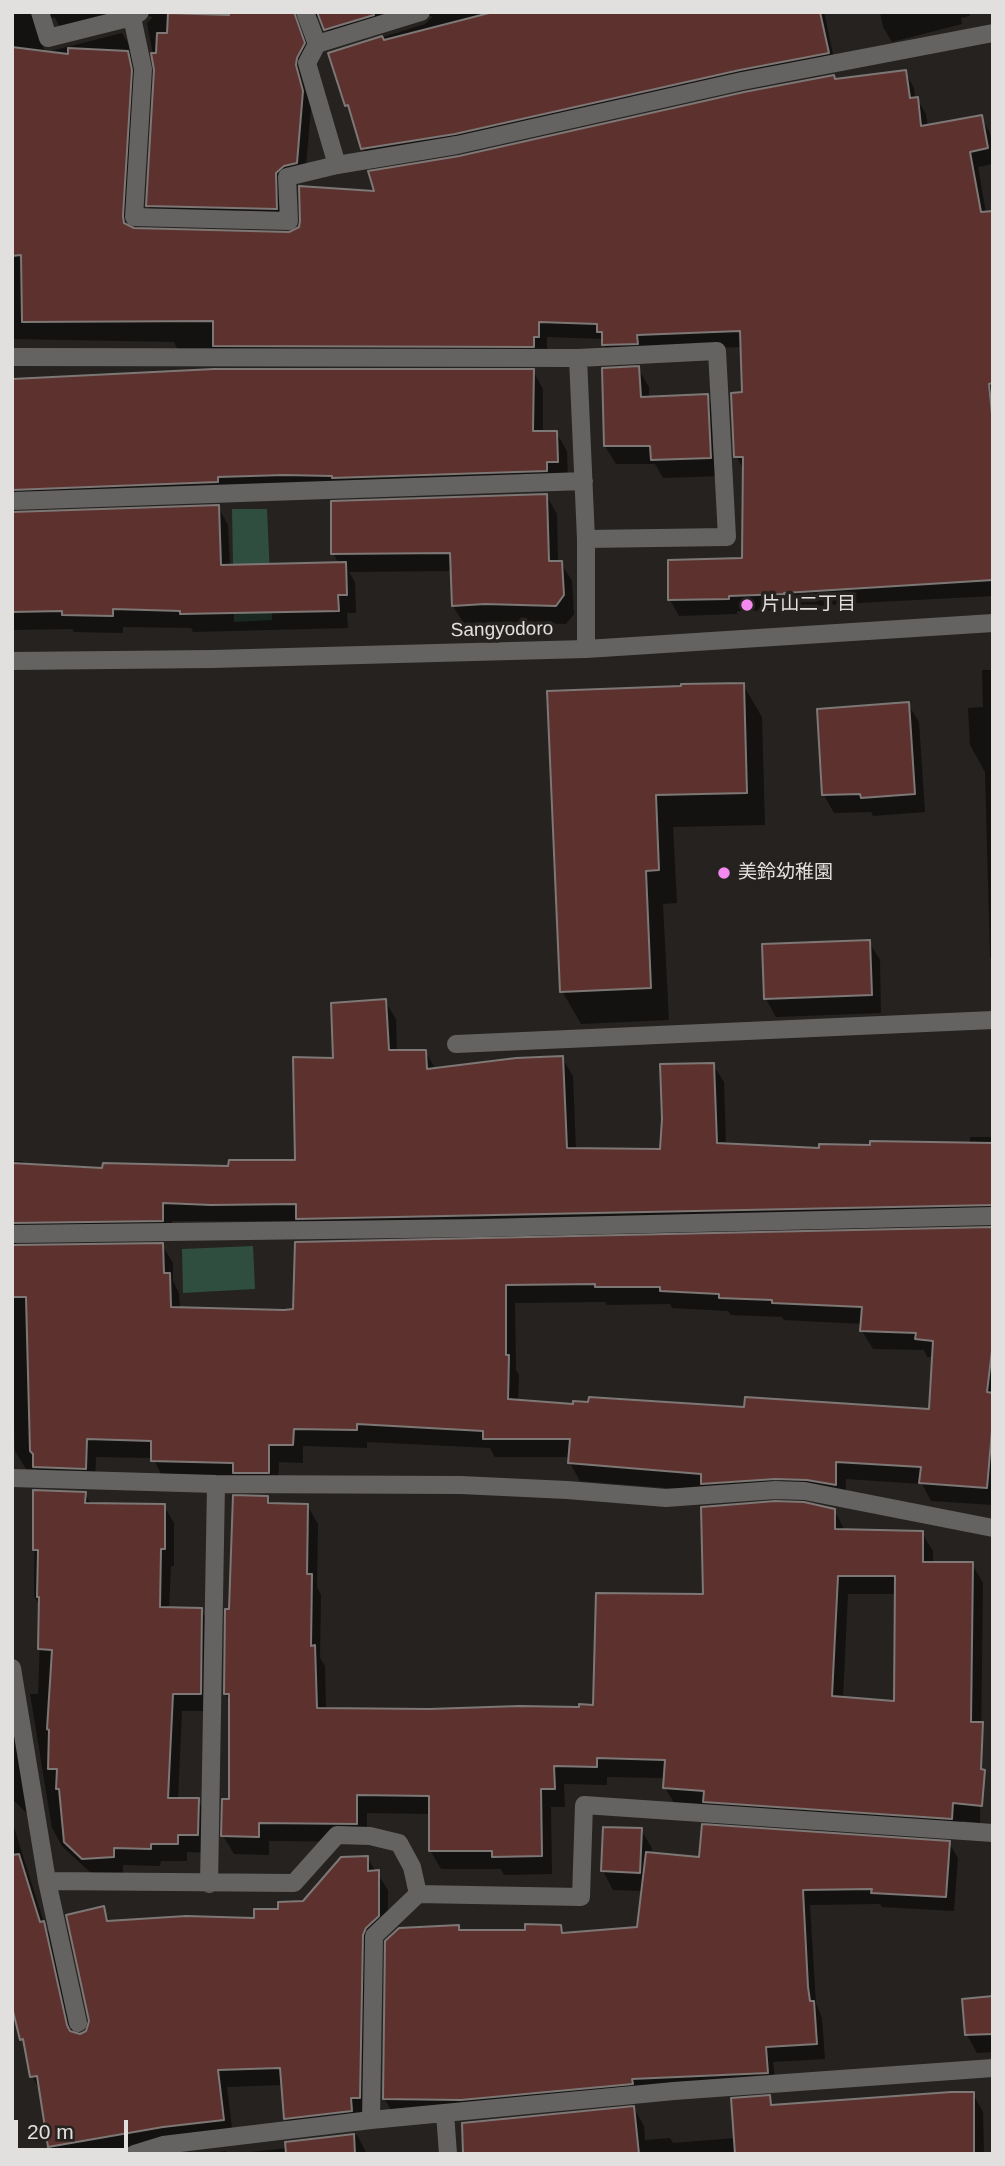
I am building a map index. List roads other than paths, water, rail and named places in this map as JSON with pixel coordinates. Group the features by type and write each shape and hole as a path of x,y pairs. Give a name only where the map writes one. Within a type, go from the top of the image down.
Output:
{"street":[{"path":"40,12 48,37 136,14 143,69 134,217 289,221 287,177 337,165 457,145 742,80 993,33"},
{"path":"305,12 317,44"},
{"path":"337,165 307,64 317,44 421,12"},
{"path":"12,357 578,358 717,351 727,537 586,539"},
{"path":"578,358 586,539 586,649"},
{"path":"12,501 584,481"},
{"name":"Sangyodoro","path":"12,661 212,659 586,649 993,623"},
{"path":"456,1044 993,1020"},
{"path":"12,1234 453,1229 993,1216"},
{"path":"12,1478 216,1484 461,1485 666,1498 775,1490 805,1491 993,1528"},
{"path":"209,1884 216,1484"},
{"path":"12,1668 47,1881 78,2022"},
{"path":"371,2120 374,1936 418,1894 582,1897 584,1805 993,1833"},
{"path":"47,1881 294,1883 337,1835 369,1836 399,1843 412,1867 418,1894"},
{"path":"134,2154 163,2145 371,2120 674,2091 993,2068"},
{"path":"445,2113 448,2154"}],"place":[{"name":"片山二丁目","path":"747,605"},
{"name":"美鈴幼稚園","path":"724,873"}]}
